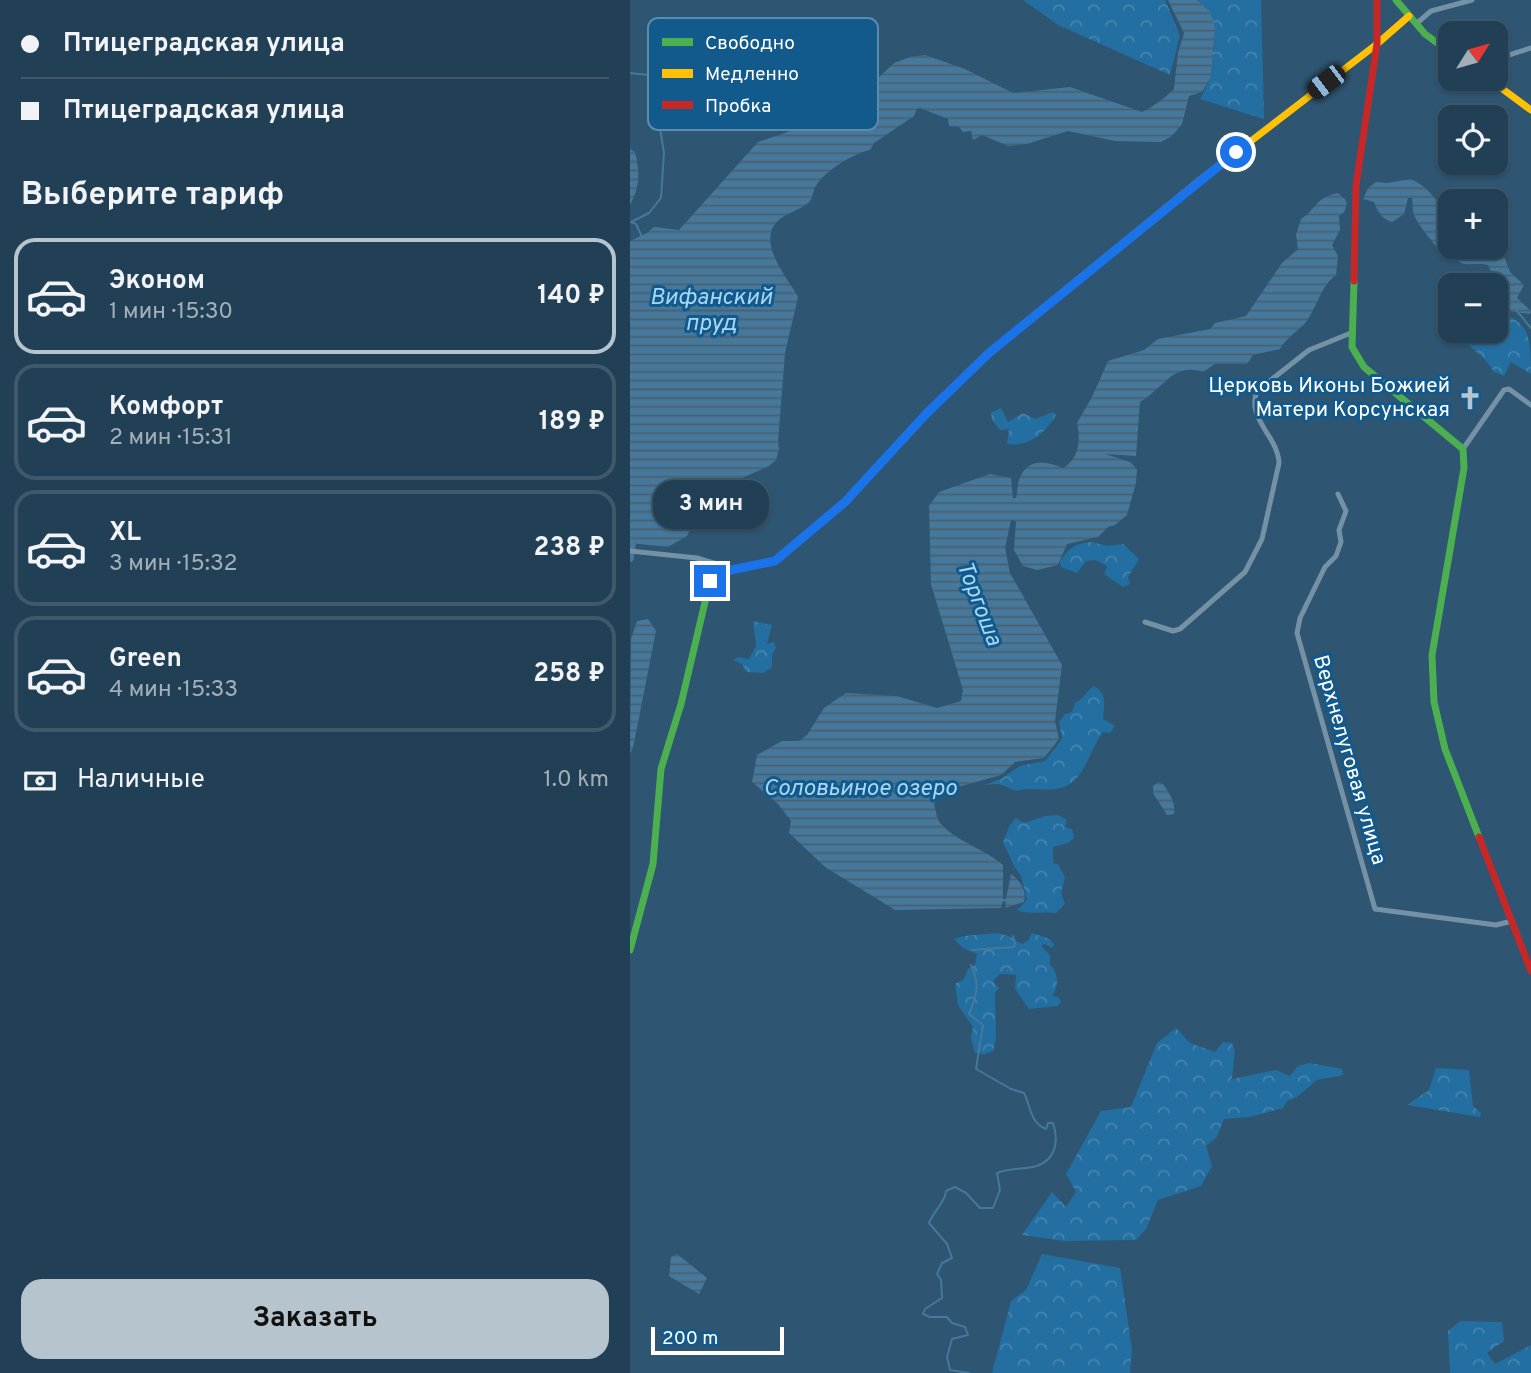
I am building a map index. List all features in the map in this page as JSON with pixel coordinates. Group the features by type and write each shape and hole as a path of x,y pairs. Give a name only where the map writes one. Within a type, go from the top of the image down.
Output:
{"street":[{"path":"1377,0 1377,44 1356,185 1351,333 1353,351 1364,367 1443,429 1463,449 1464,468 1432,655 1432,686 1445,749 1531,971"},
{"path":"1396,0 1425,34 1438,44"},
{"path":"1416,24 1431,11 1472,0"},
{"path":"630,950 653,864 662,769 681,704 710,581 721,572 775,561 845,502 927,413 989,353 1199,181 1377,44 1409,16"},
{"path":"1508,55 1531,48"},
{"path":"1505,91 1531,110"},
{"path":"1145,622 1173,631 1180,629 1245,572 1262,540 1279,463 1278,451 1256,415 1253,401 1257,391 1309,350 1351,333"},
{"path":"1463,449 1504,390 1509,389 1531,405"},
{"name":"Верхнелуговая улица","path":"1338,494 1346,511 1339,530 1341,542 1336,556 1325,567 1300,618 1297,633 1375,909 1496,925 1512,921"},
{"path":"633,551 697,558 733,569"}],"green space":[{"path":"1023,0 1165,0 1180,35 1170,75 1058,25"},
{"path":"1198,0 1261,0 1264,119 1200,99 1211,77 1215,28"},
{"path":"1508,316 1527,334 1531,374 1511,362 1504,376 1494,372 1466,343 1508,343"},
{"path":"1001,408 1008,422 1023,413 1035,419 1053,412 1056,415 1047,428 1030,441 1007,444 1009,429 1000,430 992,420 991,413"},
{"path":"1092,542 1107,546 1123,544 1139,559 1128,577 1130,584 1123,587 1104,574 1107,566 1095,560 1086,561 1077,573 1061,567 1060,562 1069,550"},
{"path":"753,621 772,625 767,644 774,642 776,648 772,654 772,667 763,673 746,672 742,664 733,660 739,657 749,659 756,646"},
{"path":"1094,686 1103,696 1103,719 1115,726 1110,733 1103,732 1076,779 1061,788 1049,789 1017,791 999,784 984,785 1001,779 1020,766 1045,761 1062,739 1059,722 1065,714 1072,712 1075,703"},
{"path":"1058,815 1067,820 1065,827 1072,829 1074,838 1068,843 1053,847 1053,863 1058,864 1065,877 1061,893 1065,904 1056,913 1017,910 1027,900 1021,876 1003,842 1010,825 1016,818 1024,823"},
{"path":"998,933 1022,944 1028,941 1032,933 1050,939 1054,945 1052,948 1045,944 1041,946 1050,955 1050,965 1057,980 1052,996 1061,1001 1058,1006 1029,1009 1015,989 1016,975 1000,974 993,981 999,988 995,993 996,1039 993,1051 975,1053 971,1038 973,1027 958,1005 955,984 964,979 968,969 975,965 977,954 963,948 954,939"},
{"path":"1176,1028 1190,1043 1215,1052 1223,1042 1232,1043 1235,1051 1232,1079 1276,1070 1290,1076 1298,1066 1309,1063 1342,1069 1343,1075 1317,1080 1297,1097 1287,1101 1283,1108 1250,1117 1224,1119 1217,1137 1206,1146 1212,1166 1201,1186 1158,1200 1146,1229 1136,1240 1064,1241 1022,1235 1052,1192 1066,1207 1076,1192 1066,1174 1101,1111 1131,1107 1157,1043"},
{"path":"1436,1068 1469,1070 1473,1106 1481,1113 1480,1117 1407,1105 1429,1090"},
{"path":"1042,1254 1120,1268 1132,1349 1130,1373 992,1373 1011,1301 1026,1290"},
{"path":"1460,1321 1502,1322 1504,1341 1487,1353 1495,1364 1531,1345 1531,1373 1450,1373 1448,1331"}],"water":[{"name":"Вифанский пруд","path":"1168,0 1197,0 1210,12 1215,28 1211,77 1202,92 1189,96 1182,124 1172,136 1161,142 1115,141 1068,131 1027,144 1008,146 982,135 973,140 971,131 963,132 959,127 949,126 948,119 920,108 914,116 874,143 870,150 847,159 823,177 809,202 777,222 771,233 770,241 775,258 798,297 785,353 776,460 769,466 733,482 692,525 687,536 668,547 630,543 630,241 654,227 679,230 758,142 793,130 878,130 878,78 894,63 925,55 965,69 1013,93 1070,87 1142,112 1174,89 1178,53 1184,33"},
{"path":"630,149 635,152 638,173 636,192 630,205"},
{"path":"1410,179 1429,192 1438,203 1438,250 1413,213 1412,198 1408,198 1404,214 1392,222 1381,215 1374,202 1363,199 1368,188 1376,182"},
{"name":"Соловьиное озеро","path":"1338,193 1347,204 1339,216 1340,230 1332,245 1338,256 1336,275 1323,290 1305,323 1280,349 1253,355 1247,364 1215,364 1203,372 1184,370 1176,373 1140,402 1136,456 1105,454 1130,462 1137,469 1127,515 1098,537 1067,544 1058,565 1037,570 1023,566 1014,550 1016,521 1011,520 1005,548 1010,573 1062,665 1055,721 1059,739 1044,758 1015,762 1001,775 944,791 934,804 942,825 1003,865 1003,899 1006,899 1011,874 1022,886 1024,902 1005,908 1006,902 1003,901 1001,908 895,910 825,867 789,833 791,821 778,804 752,782 757,755 782,741 799,741 807,735 824,708 846,693 897,696 937,708 961,701 963,690 931,584 929,506 939,492 990,474 1011,478 1013,498 1016,498 1020,477 1030,465 1046,463 1063,468 1076,454 1079,436 1077,423 1108,361 1144,350 1158,339 1210,329 1215,323 1246,316 1282,263 1298,249 1296,234 1301,219 1324,198"},
{"path":"1454,259 1505,259 1510,272 1524,285 1517,298 1531,311 1530,314 1508,311 1508,273 1492,273 1488,265 1465,264"},
{"path":"648,619 656,631 630,753 631,639 637,621"},
{"path":"1158,782 1163,784 1170,794 1174,814 1167,815 1153,793 1153,786"},
{"path":"677,1254 707,1278 699,1294 669,1276 671,1257"}],"waterway":[{"path":"630,73 648,75"},
{"path":"642,237 636,224 631,222 649,213 661,198 664,153 660,130"},
{"name":"Торгоша","path":"1516,310 1531,328"},
{"path":"630,558 632,543"},
{"name":"Торгоша","path":"972,950 1014,947 1013,936"},
{"name":"Торгоша","path":"969,1373 950,1370 947,1357 952,1339 968,1335 965,1327 952,1323 947,1317 930,1317 923,1314 925,1309 942,1298 941,1280 937,1274 942,1263 952,1258 947,1244 929,1223 946,1191 955,1187 966,1193 980,1208 993,1208 1000,1190 997,1173 1043,1163 1052,1154 1056,1143 1053,1123 1048,1123 1046,1129 1037,1123 1024,1093 1011,1089 976,1069 983,1025 969,1014 976,990 976,978 971,965"}],"traffic: fast":[{"path":"1396,0 1425,34 1438,44"},
{"path":"1354,281 1352,347 1364,367 1463,449 1464,468 1432,655 1434,702 1445,749 1479,837"},
{"path":"630,950 653,864 661,769 681,704 710,581 721,572 775,561 845,502 963,378"}],"traffic: slow":[{"path":"963,378 989,353 1199,181 1377,44 1409,16"},
{"path":"1505,91 1531,110"}],"traffic: jam":[{"path":"1354,281 1356,185 1377,44 1377,0"},
{"path":"1479,837 1531,971"}],"place":[{"name":"Церковь Иконы Божией Матери Корсунская","path":"1470,398"}],"route":[{"path":"710,581 721,572 775,561 845,502 927,413 989,353 1236,152"}]}
